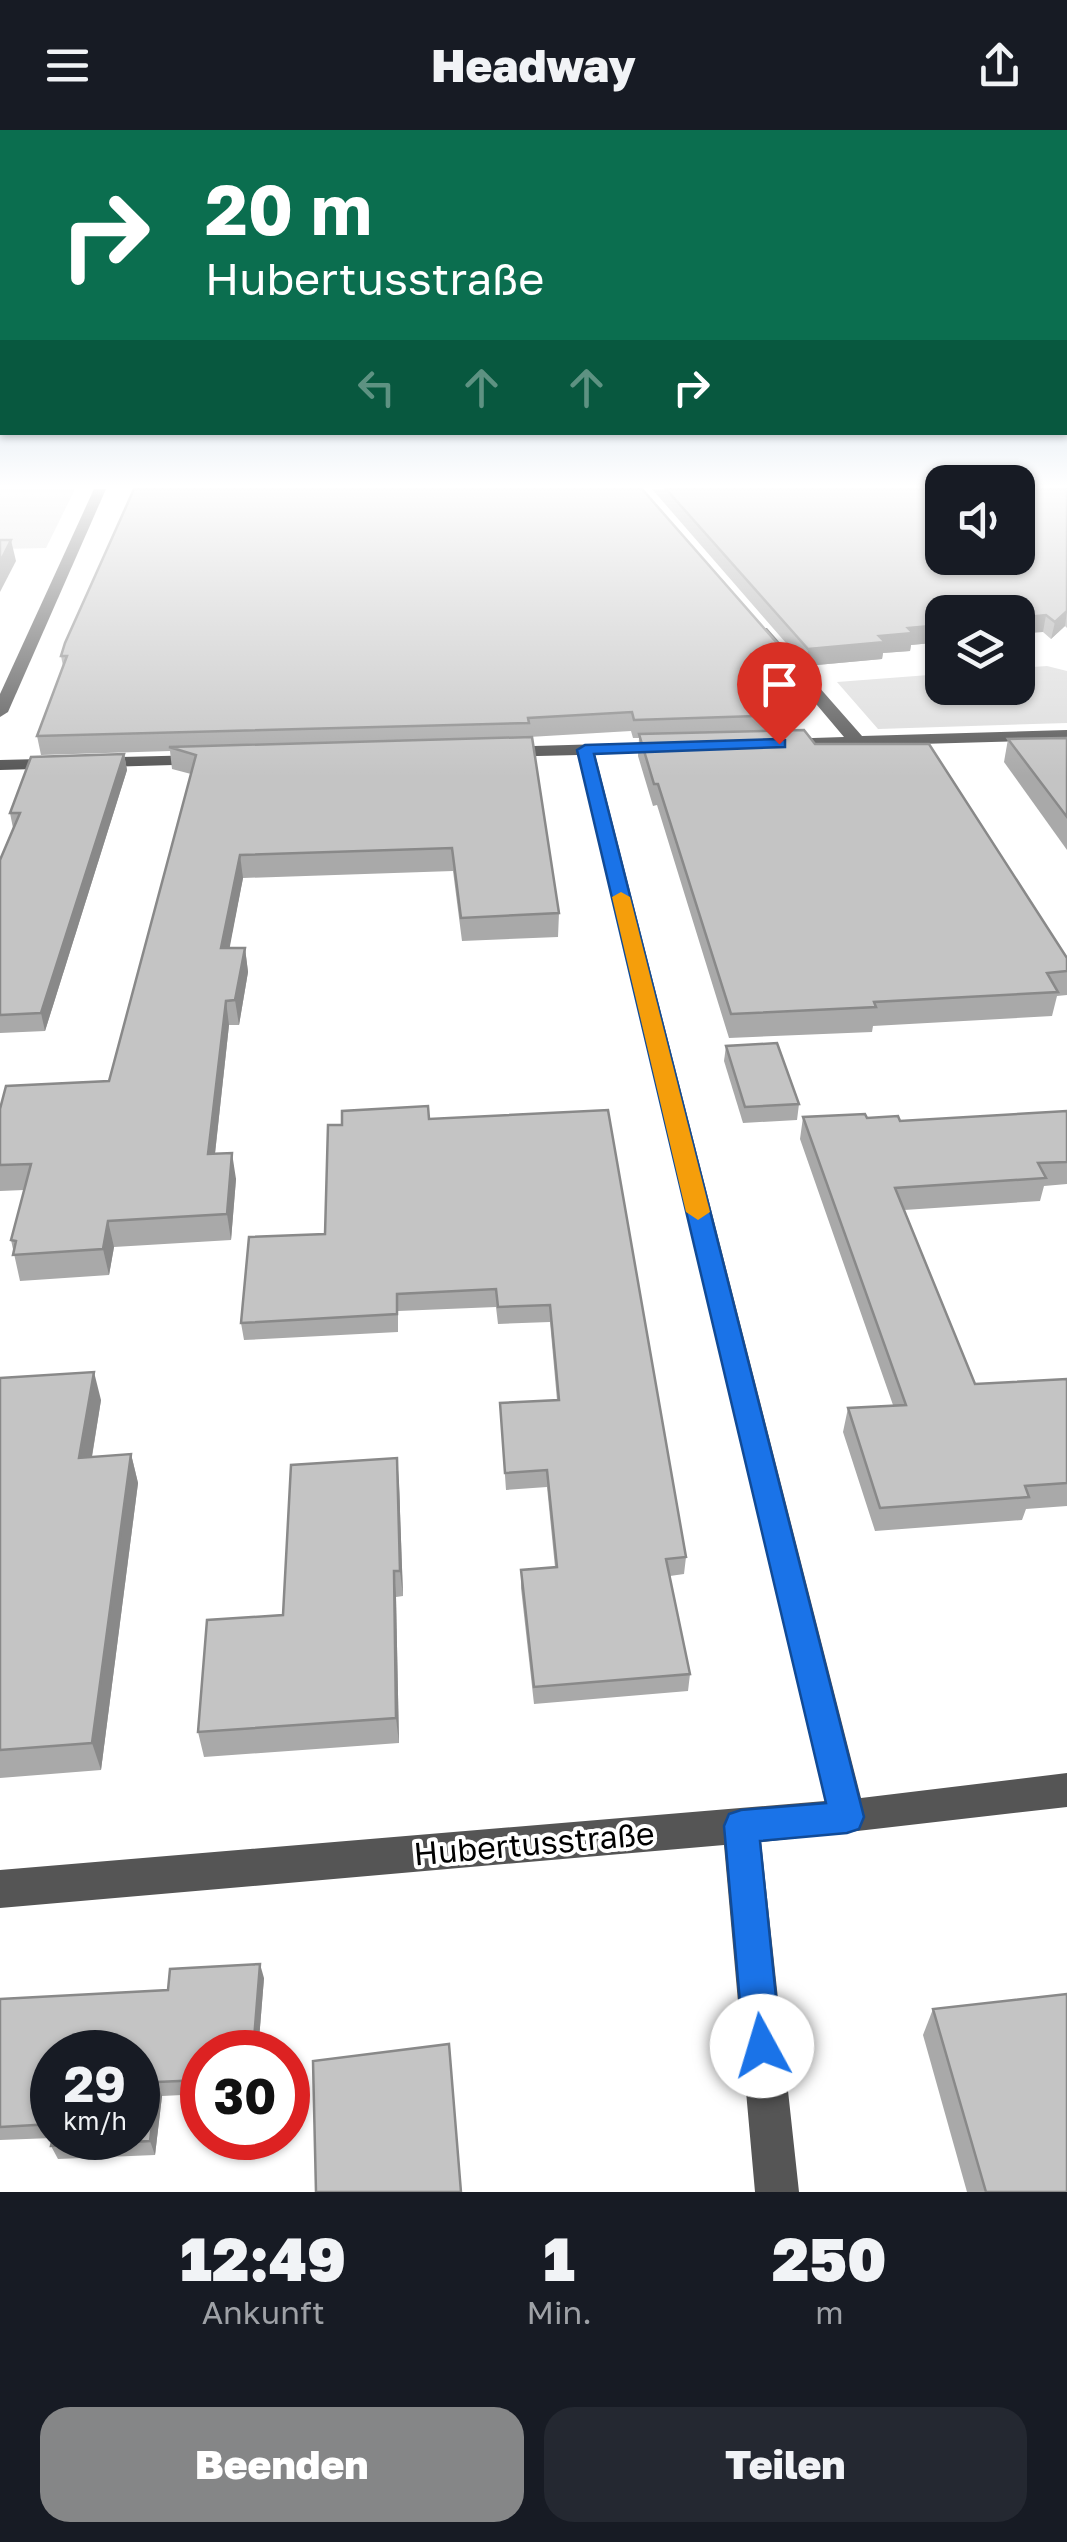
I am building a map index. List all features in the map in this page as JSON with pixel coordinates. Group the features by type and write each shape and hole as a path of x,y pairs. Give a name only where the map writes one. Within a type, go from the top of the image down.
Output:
{"street":[{"path":"0,712 57,585"},
{"path":"750,617 857,741"},
{"path":"760,744 1067,735"},
{"path":"478,753 701,746"},
{"path":"585,750 847,1817"},
{"path":"0,765 217,760"},
{"name":"Hubertusstraße","path":"0,1889 847,1817 1067,1790"},
{"path":"741,1826 776,2192"}],"shaded area":[{"path":"1035,667 1067,671 1067,723 878,729 837,682 925,675 925,705 1035,705"}],"building":[{"path":"91,585 726,585 784,651 752,654 762,667 755,668 791,715 634,720 632,712 528,718 529,723 37,736 67,656 61,656"},
{"path":"751,585 1067,585 1067,611 1055,622 1046,615 1035,616 1035,595 925,595 925,626 908,628 913,633 879,636 885,642 808,649"},
{"path":"804,730 815,744 929,744 1067,958 1067,971 1047,973 1058,992 731,1014 639,734"},
{"path":"532,737 559,913 461,918 452,848 240,855 221,948 245,948 235,1000 226,1001 208,1154 232,1153 227,1214 108,1221 103,1249 13,1255 16,1241 11,1240 31,1164 0,1165 0,1109 6,1086 109,1081 196,755 169,747"},
{"path":"1067,738 1067,817 1008,739"},
{"path":"124,754 41,1013 0,1015 0,860 20,813 10,813 31,757"},
{"path":"777,1043 799,1104 745,1107 726,1046"},
{"path":"428,1106 429,1119 608,1110 686,1557 666,1559 690,1674 534,1687 521,1570 557,1567 547,1470 505,1473 500,1403 559,1400 550,1305 498,1307 496,1289 397,1294 397,1314 241,1323 249,1237 325,1234 328,1125 342,1125 342,1111"},
{"path":"1067,1111 1067,1162 1038,1163 1046,1178 895,1188 975,1384 1067,1379 1067,1483 1025,1486 1029,1497 880,1508 848,1408 906,1405 803,1117 865,1114 867,1118 898,1116 900,1121"},
{"path":"94,1372 79,1458 131,1454 92,1743 0,1750 0,1378"},
{"path":"397,1458 400,1571 394,1571 396,1718 198,1732 207,1620 283,1615 291,1465"},
{"path":"260,1964 255,2030 180,2030 180,2081 160,2082 160,2030 30,2030 30,2125 0,2127 0,1999 168,1990 170,1969"},
{"path":"1067,1994 1067,2192 986,2192 933,2009"},
{"path":"449,2044 461,2192 316,2192 313,2061"}],"slow traffic":[{"path":"621,897 698,1212"}],"route":[{"path":"762,2046 741,1826 847,1817 585,750 779,744"}]}
